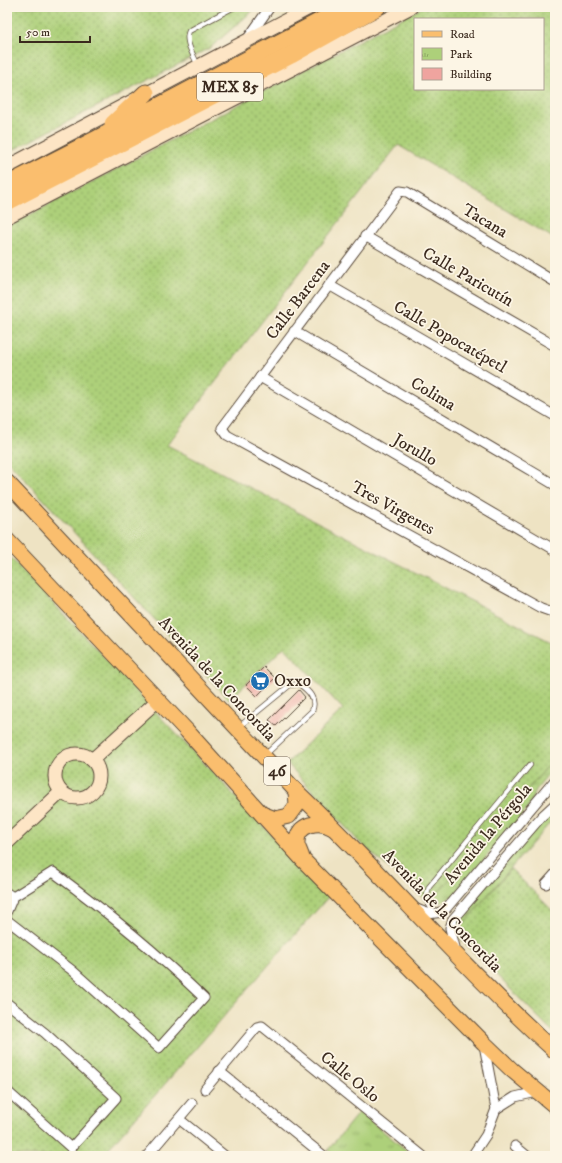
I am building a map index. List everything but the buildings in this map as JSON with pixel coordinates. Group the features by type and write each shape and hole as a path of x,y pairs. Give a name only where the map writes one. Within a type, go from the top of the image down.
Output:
{"highway":[{"name":"MEX 85","path":"7,202 77,158 97,139 346,7"},
{"name":"MEX 85","path":"7,185 77,158 291,55 377,7"},
{"path":"97,139 146,93"}],"main road":[{"name":"Avenida de la Concordia","path":"7,482 296,791 336,829 402,900 555,1051"},
{"name":"46","path":"7,540 158,700 304,860 484,1043 537,1092 555,1106"},
{"path":"262,814 275,819 289,816 297,805 296,791"},
{"path":"304,860 297,843 299,835 304,828 311,824 320,823 336,829"}],"street":[{"path":"246,41 270,7"},
{"path":"7,167 311,7"},
{"path":"7,217 411,7"},
{"name":"Tacana","path":"397,193 400,191 407,192 555,282"},
{"name":"Calle Barcena","path":"223,425 397,193"},
{"name":"Calle Paricutín","path":"365,236 555,346"},
{"name":"Calle Popocatépetl","path":"329,285 555,416"},
{"name":"Colima","path":"294,331 555,485"},
{"name":"Jorullo","path":"260,377 555,550"},
{"name":"Tres Virgenes","path":"223,425 224,432 227,435 541,608 555,613"},
{"path":"92,760 158,700"},
{"path":"78,754 92,760 99,772 99,780 93,792 80,798 66,796 61,792 54,778 58,763 64,758 78,754"},
{"name":"Avenida la Pérgola","path":"436,914 444,910 555,780"},
{"path":"7,843 61,792"},
{"name":"Avenida la Pérgola","path":"457,954 450,928 453,919 542,816 555,804"},
{"path":"532,808 542,816"},
{"path":"7,911 10,895 52,872 94,902 164,960 204,998 159,1048 73,971 7,920"},
{"path":"546,884 555,874"},
{"path":"402,900 428,914 436,914"},
{"path":"7,1003 45,1033 116,1098 70,1148 7,1090"},
{"name":"Calle Oslo","path":"219,1071 257,1027 262,1026 419,1155"},
{"path":"472,1156 486,1135 496,1109 484,1043"},
{"path":"205,1088 219,1071 324,1156"},
{"path":"496,1109 515,1097 537,1092"},
{"path":"147,1156 192,1103"},
{"path":"179,1118 225,1156"},
{"path":"515,1146 526,1156"}],"lane":[{"path":"198,66 187,41 189,31 234,7"},
{"path":"238,728 290,685 299,684 310,693 314,703 312,711 264,756"},
{"path":"436,914 428,904 426,896 429,887 530,765"}],"green space":[{"path":"7,7 257,7 210,48 7,153"},
{"path":"423,7 555,7 555,239 398,145 167,445 555,644 555,758 429,903 359,842 287,763 343,709 284,647 229,700 7,460 7,227"},
{"path":"7,554 329,896 102,1156 7,1156"},
{"path":"555,758 555,767 536,790 528,808 452,897 442,902 429,903"},
{"path":"555,809 555,817 455,933 458,914 547,814"},
{"path":"511,869 555,913 555,1034 455,933"},
{"path":"359,1112 410,1153 407,1156 335,1156 328,1150"}],"place":[{"name":"Oxxo","path":"260,681"}]}
